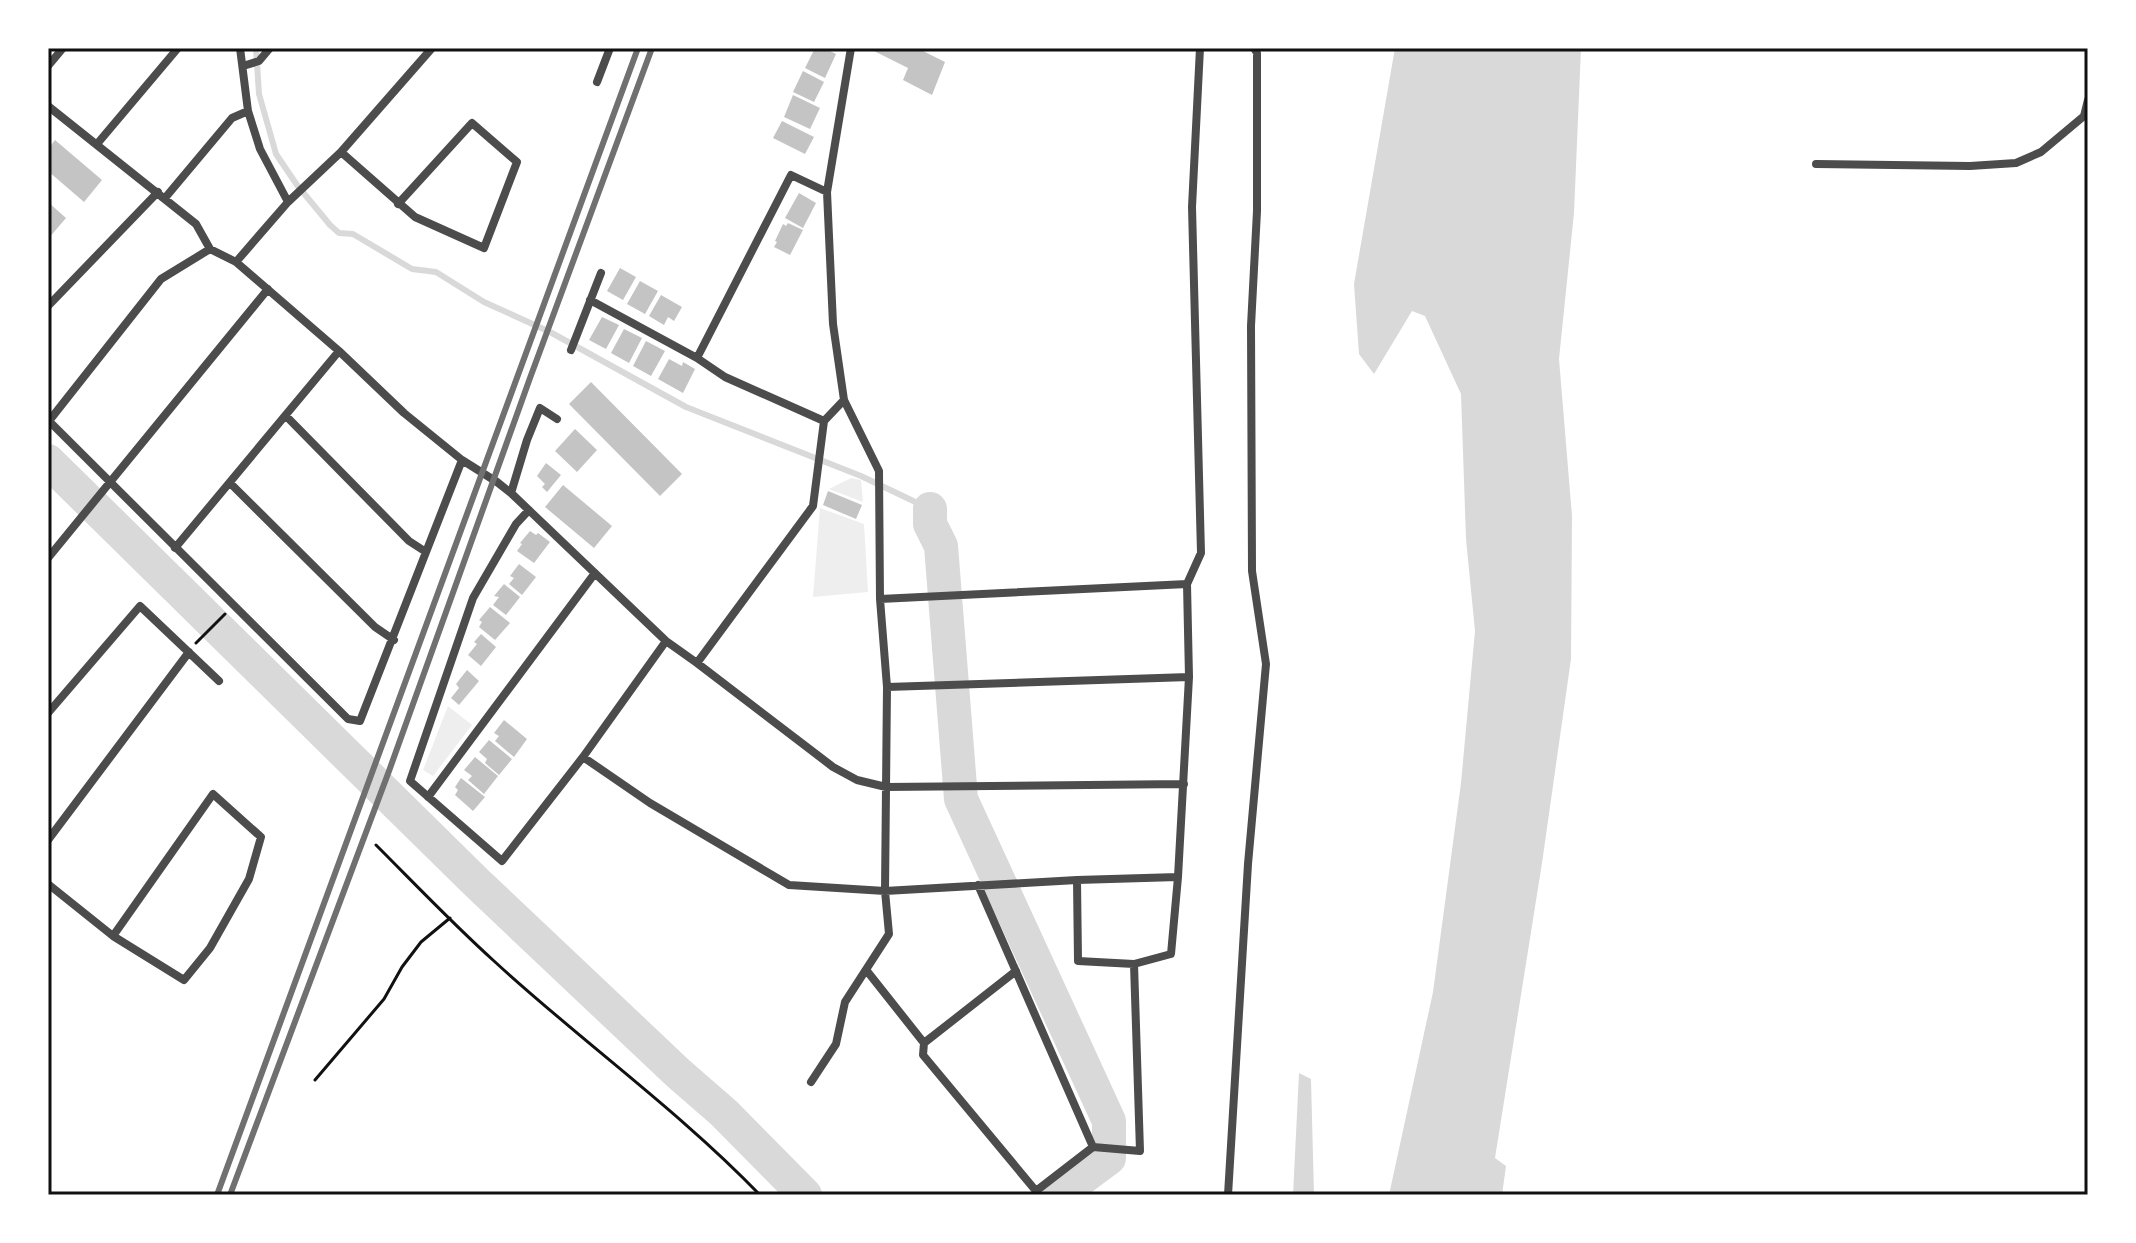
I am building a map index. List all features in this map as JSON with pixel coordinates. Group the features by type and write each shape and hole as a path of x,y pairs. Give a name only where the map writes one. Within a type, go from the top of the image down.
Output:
{"street":[{"path":"48,66 63,48"},
{"path":"97,144 178,48"},
{"path":"240,48 248,111 260,149 288,202"},
{"path":"243,66 259,61 270,48"},
{"path":"236,262 288,202 341,152 432,48"},
{"path":"597,82 610,48"},
{"path":"811,1082 836,1044 845,1002 889,934 885,891 887,687 880,599 879,471 844,400 833,324 827,192 851,48"},
{"path":"1077,880 1078,961 1134,964 1171,954 1189,677 1187,584 1201,553 1192,207 1200,48"},
{"path":"1228,1195 1248,864 1266,664 1252,571 1251,326 1257,211 1257,53 1254,48"},
{"path":"1816,164 1970,166 2016,163 2041,152 2084,116 2088,100"},
{"path":"48,106 196,224 210,249 236,262 268,289 404,413 462,460 511,493 666,641 833,767 857,780 886,787 1184,784"},
{"path":"48,306 162,195 232,118 248,111"},
{"path":"341,152 398,204 415,217 484,248 517,162 472,123 398,204"},
{"path":"697,358 791,175 827,192"},
{"path":"210,249 161,279 49,421 348,719 360,721 462,460"},
{"path":"573,346 601,273"},
{"path":"48,558 268,289"},
{"path":"590,300 697,358 725,377 824,421"},
{"path":"175,548 339,351"},
{"path":"697,663 813,506 824,421 844,400"},
{"path":"511,493 540,408 557,419"},
{"path":"286,416 409,541 426,552"},
{"path":"230,483 375,627 394,640"},
{"path":"529,510 516,524 473,598 410,781 502,861 583,757 666,641"},
{"path":"428,797 595,573"},
{"path":"880,599 1187,584"},
{"path":"48,713 140,606 219,681"},
{"path":"48,840 189,652"},
{"path":"887,687 1189,677"},
{"path":"583,757 650,803 789,885 885,891 1178,877"},
{"path":"48,884 113,936 184,980 210,948 249,879 261,837 213,794 113,936"},
{"path":"978,885 1093,1147"},
{"path":"867,971 924,1043 923,1055 1036,1191 1093,1147 1140,1151 1134,964"},
{"path":"924,1043 1016,971"}],"path":[{"path":"197,642 225,615"},
{"path":"376,845 494,961 737,1171 760,1195"},
{"path":"315,1080 384,999 421,942 450,918"}],"shaded area":[{"path":"1395,48 1581,48 1574,213 1559,359 1572,516 1571,659 1495,1158 1506,1166 1502,1195 1389,1195 1433,992 1461,783 1475,631 1466,539 1461,394 1425,316 1412,311 1374,374 1359,354 1354,284"},
{"path":"851,478 861,480 863,502 829,489"},
{"path":"820,508 864,524 868,592 813,597"},
{"path":"448,706 472,725 433,776 423,770"},
{"path":"1299,1073 1311,1079 1314,1195 1293,1195"}],"building":[{"path":"815,48 824,48 836,54 825,78 805,68"},
{"path":"868,48 917,48 945,62 932,95 903,80 908,68"},
{"path":"803,71 824,82 814,102 793,92"},
{"path":"793,95 820,108 810,129 784,117"},
{"path":"782,121 814,137 805,154 773,138"},
{"path":"55,140 102,180 84,202 48,171 48,149"},
{"path":"799,193 816,203 803,228 785,218"},
{"path":"48,202 66,218 48,239"},
{"path":"788,223 803,230 790,255 774,247 783,224 786,226"},
{"path":"620,268 636,277 623,300 607,291"},
{"path":"640,281 658,291 645,314 627,304"},
{"path":"661,295 682,307 674,321 668,317 664,325 649,316"},
{"path":"602,317 619,325 606,349 589,340"},
{"path":"624,329 642,338 629,363 611,353"},
{"path":"646,341 665,351 651,376 633,366"},
{"path":"669,359 695,369 683,393 658,379"},
{"path":"591,382 682,474 660,496 569,404"},
{"path":"575,429 597,450 577,472 555,451"},
{"path":"546,463 561,475 547,492 542,487 545,484 537,476"},
{"path":"563,485 612,526 594,548 545,507"},
{"path":"828,491 862,505 856,519 823,505"},
{"path":"530,531 550,542 534,563 517,551"},
{"path":"519,564 536,577 522,595 509,584 514,578 510,576"},
{"path":"504,584 520,597 506,615 493,605 499,597 494,596"},
{"path":"490,607 510,623 495,640 479,627 482,622 479,620"},
{"path":"481,634 496,647 481,666 468,655"},
{"path":"467,670 479,681 459,705 451,698 459,688 456,684"},
{"path":"504,720 527,739 514,757 495,741 499,736 494,733"},
{"path":"489,740 512,759 499,775 485,763 487,759 479,752"},
{"path":"475,757 498,776 484,794 468,780 472,776 464,770"},
{"path":"461,778 485,797 473,811 455,795 458,790 455,787"}],"waterway":[{"path":"256,48 259,94 276,154 297,185 339,233 353,234 412,269 436,272 484,302 550,332 686,407 861,476 930,509"},
{"path":"48,461 477,883 724,1113 805,1195"},
{"path":"930,509 930,524 941,546 961,799 1109,1121 1109,1158 1059,1195"}],"railway":[{"path":"217,1195 638,48"},
{"path":"230,1195 389,771 652,48"}]}
